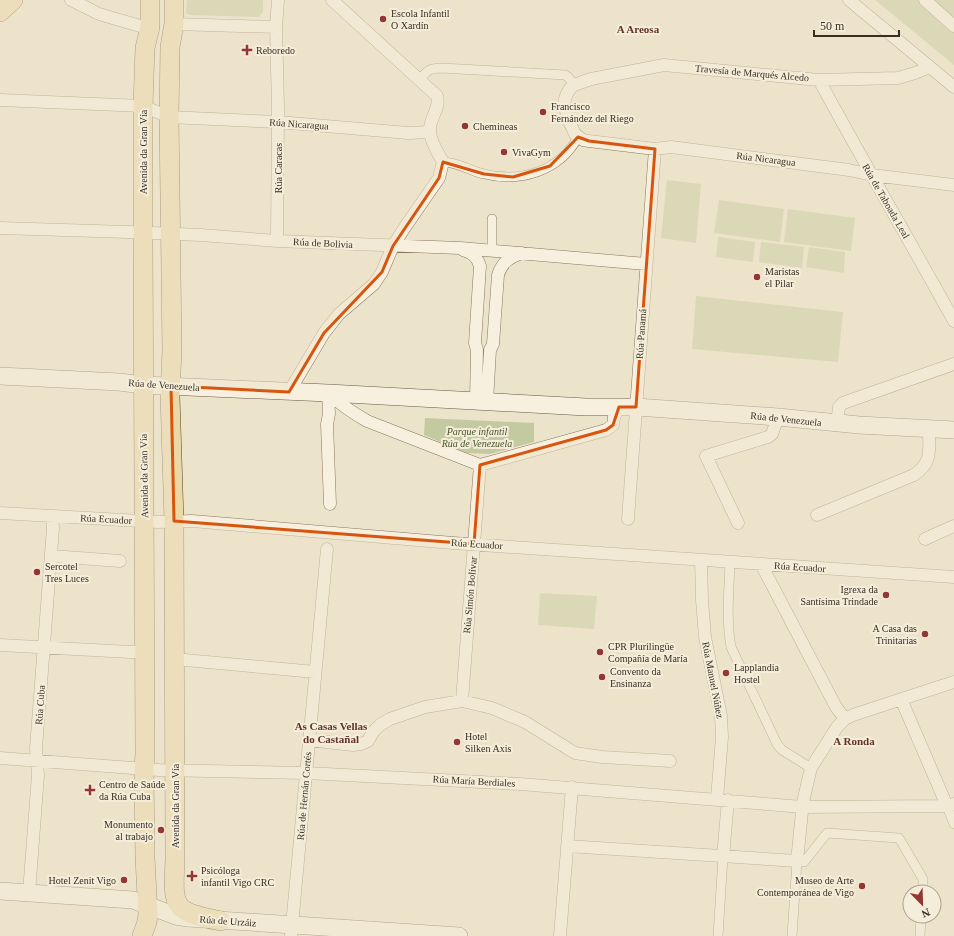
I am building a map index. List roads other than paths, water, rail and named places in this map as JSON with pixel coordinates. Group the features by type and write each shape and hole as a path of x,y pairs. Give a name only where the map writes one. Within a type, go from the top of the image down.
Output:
{"main road":[{"path":"0,10 6,0"},
{"path":"0,10 13,0"},
{"name":"Avenida da Gran Vía","path":"140,0 140,26 145,48"},
{"name":"Avenida da Gran Vía","path":"142,936 147,922 144,769 146,754 143,385 143,106 145,48 150,26 150,0"},
{"name":"Avenida da Gran Vía","path":"163,0 163,25 170,47"},
{"name":"Avenida da Gran Vía","path":"174,0 174,24 170,47 169,117 172,349 170,386 174,521 174,892 178,903 188,913 221,921"},
{"name":"Rúa de Venezuela","path":"0,376 119,382 143,385 586,407 636,407 778,417 837,424 954,430"},
{"name":"Rúa de Urzáiz","path":"0,891 133,900 176,916 292,930 459,936"}],"street":[{"path":"71,0 99,14 140,26"},
{"name":"Rúa Caracas","path":"277,241 278,122 276,27 278,0"},
{"path":"288,392 324,333 339,314 374,284 382,272 393,246 439,178 443,162 433,144 430,132 431,120 438,106 439,100 437,96 332,0"},
{"path":"849,0 954,87"},
{"path":"925,0 954,26"},
{"path":"174,24 276,27"},
{"name":"Travesía de Marqués Alcedo","path":"574,85 664,65 819,80 898,78 930,67"},
{"path":"420,79 432,68 442,68 565,75 574,85 569,90 564,103 568,119 578,137 566,153 542,171 513,177 484,174 453,163 443,162"},
{"name":"Rúa de Taboada Leal","path":"819,80 860,156 954,321"},
{"path":"0,100 143,106 169,117"},
{"name":"Rúa Nicaragua","path":"169,117 278,122 408,133 430,132"},
{"name":"Rúa Nicaragua","path":"578,137 589,141 655,149 678,148 954,185"},
{"name":"Rúa Panamá","path":"628,519 655,149"},
{"path":"492,219 492,250"},
{"name":"Rúa de Bolivia","path":"0,228 143,232 277,241 460,248 646,264"},
{"path":"460,248 473,254 478,259 480,266 475,343 482,401"},
{"path":"482,401 490,350 493,344 498,275 500,268 506,260 523,253"},
{"path":"837,424 839,407 843,403 954,364"},
{"path":"328,393 340,404 367,422 480,465 606,430 613,425 614,417 619,407"},
{"path":"328,393 329,414 327,424 330,504"},
{"path":"738,523 706,456 768,437 772,434 778,417"},
{"path":"818,515 914,475 923,468 929,455 930,429"},
{"name":"Rúa Simón Bolívar","path":"462,701 480,465"},
{"name":"Rúa Ecuador","path":"0,513 145,521 192,521 474,544 954,577"},
{"name":"Rúa Cuba","path":"30,893 38,775 36,748 53,528 52,516"},
{"path":"925,539 954,526"},
{"name":"Rúa de Hernán Cortés","path":"292,930 327,549"},
{"path":"51,556 120,561"},
{"name":"Rúa Manuel Núñez","path":"701,560 705,637 721,716 722,737 723,857 718,936"},
{"path":"730,562 728,611 731,647 777,744 782,750 811,768"},
{"path":"761,564 836,707 845,720"},
{"path":"0,645 145,652"},
{"path":"174,659 315,672"},
{"path":"792,936 797,861 803,807 811,768 837,727 853,715 954,682"},
{"path":"901,699 950,805 954,824"},
{"path":"309,740 352,745 361,744 368,741 373,732 380,725 390,719 425,707 462,701 492,708 525,722 575,753 602,757 670,761"},
{"name":"Rúa María Berdiales","path":"0,758 144,769 306,773 572,787 803,807 950,805"},
{"path":"560,936 572,787"},
{"path":"567,846 804,862 827,833 899,838 923,879 923,884"},
{"path":"920,936 921,924"}],"place":[{"name":"Escola Infantil O Xardín","path":"383,19"},
{"name":"Reboredo","path":"247,50"},
{"name":"Francisco Fernández del Riego","path":"543,112"},
{"name":"Chemineas","path":"465,126"},
{"name":"VivaGym","path":"504,152"},
{"name":"Maristas el Pilar","path":"757,277"},
{"name":"Sercotel Tres Luces","path":"37,572"},
{"name":"Igrexa da Santísima Trindade","path":"886,595"},
{"name":"A Casa das Trinitarias","path":"925,634"},
{"name":"CPR Plurilingüe Compañía de María","path":"600,652"},
{"name":"Lapplandia Hostel","path":"726,673"},
{"name":"Convento da Ensinanza","path":"602,677"},
{"name":"Hotel Silken Axis","path":"457,742"},
{"name":"Centro de Saúde da Rúa Cuba","path":"90,790"},
{"name":"Monumento al trabajo","path":"161,830"},
{"name":"Psicóloga infantil Vigo CRC","path":"192,876"},
{"name":"Hotel Zenit Vigo","path":"124,880"},
{"name":"Museo de Arte Contemporánea de Vigo","path":"862,886"}],"district":[{"name":"A Areosa","path":"638,29"},
{"name":"As Casas Vellas do Castañal","path":"331,732"},
{"name":"A Ronda","path":"854,741"}],"park label":[{"name":"Parque infantil Rúa de Venezuela","path":"477,436"}]}
